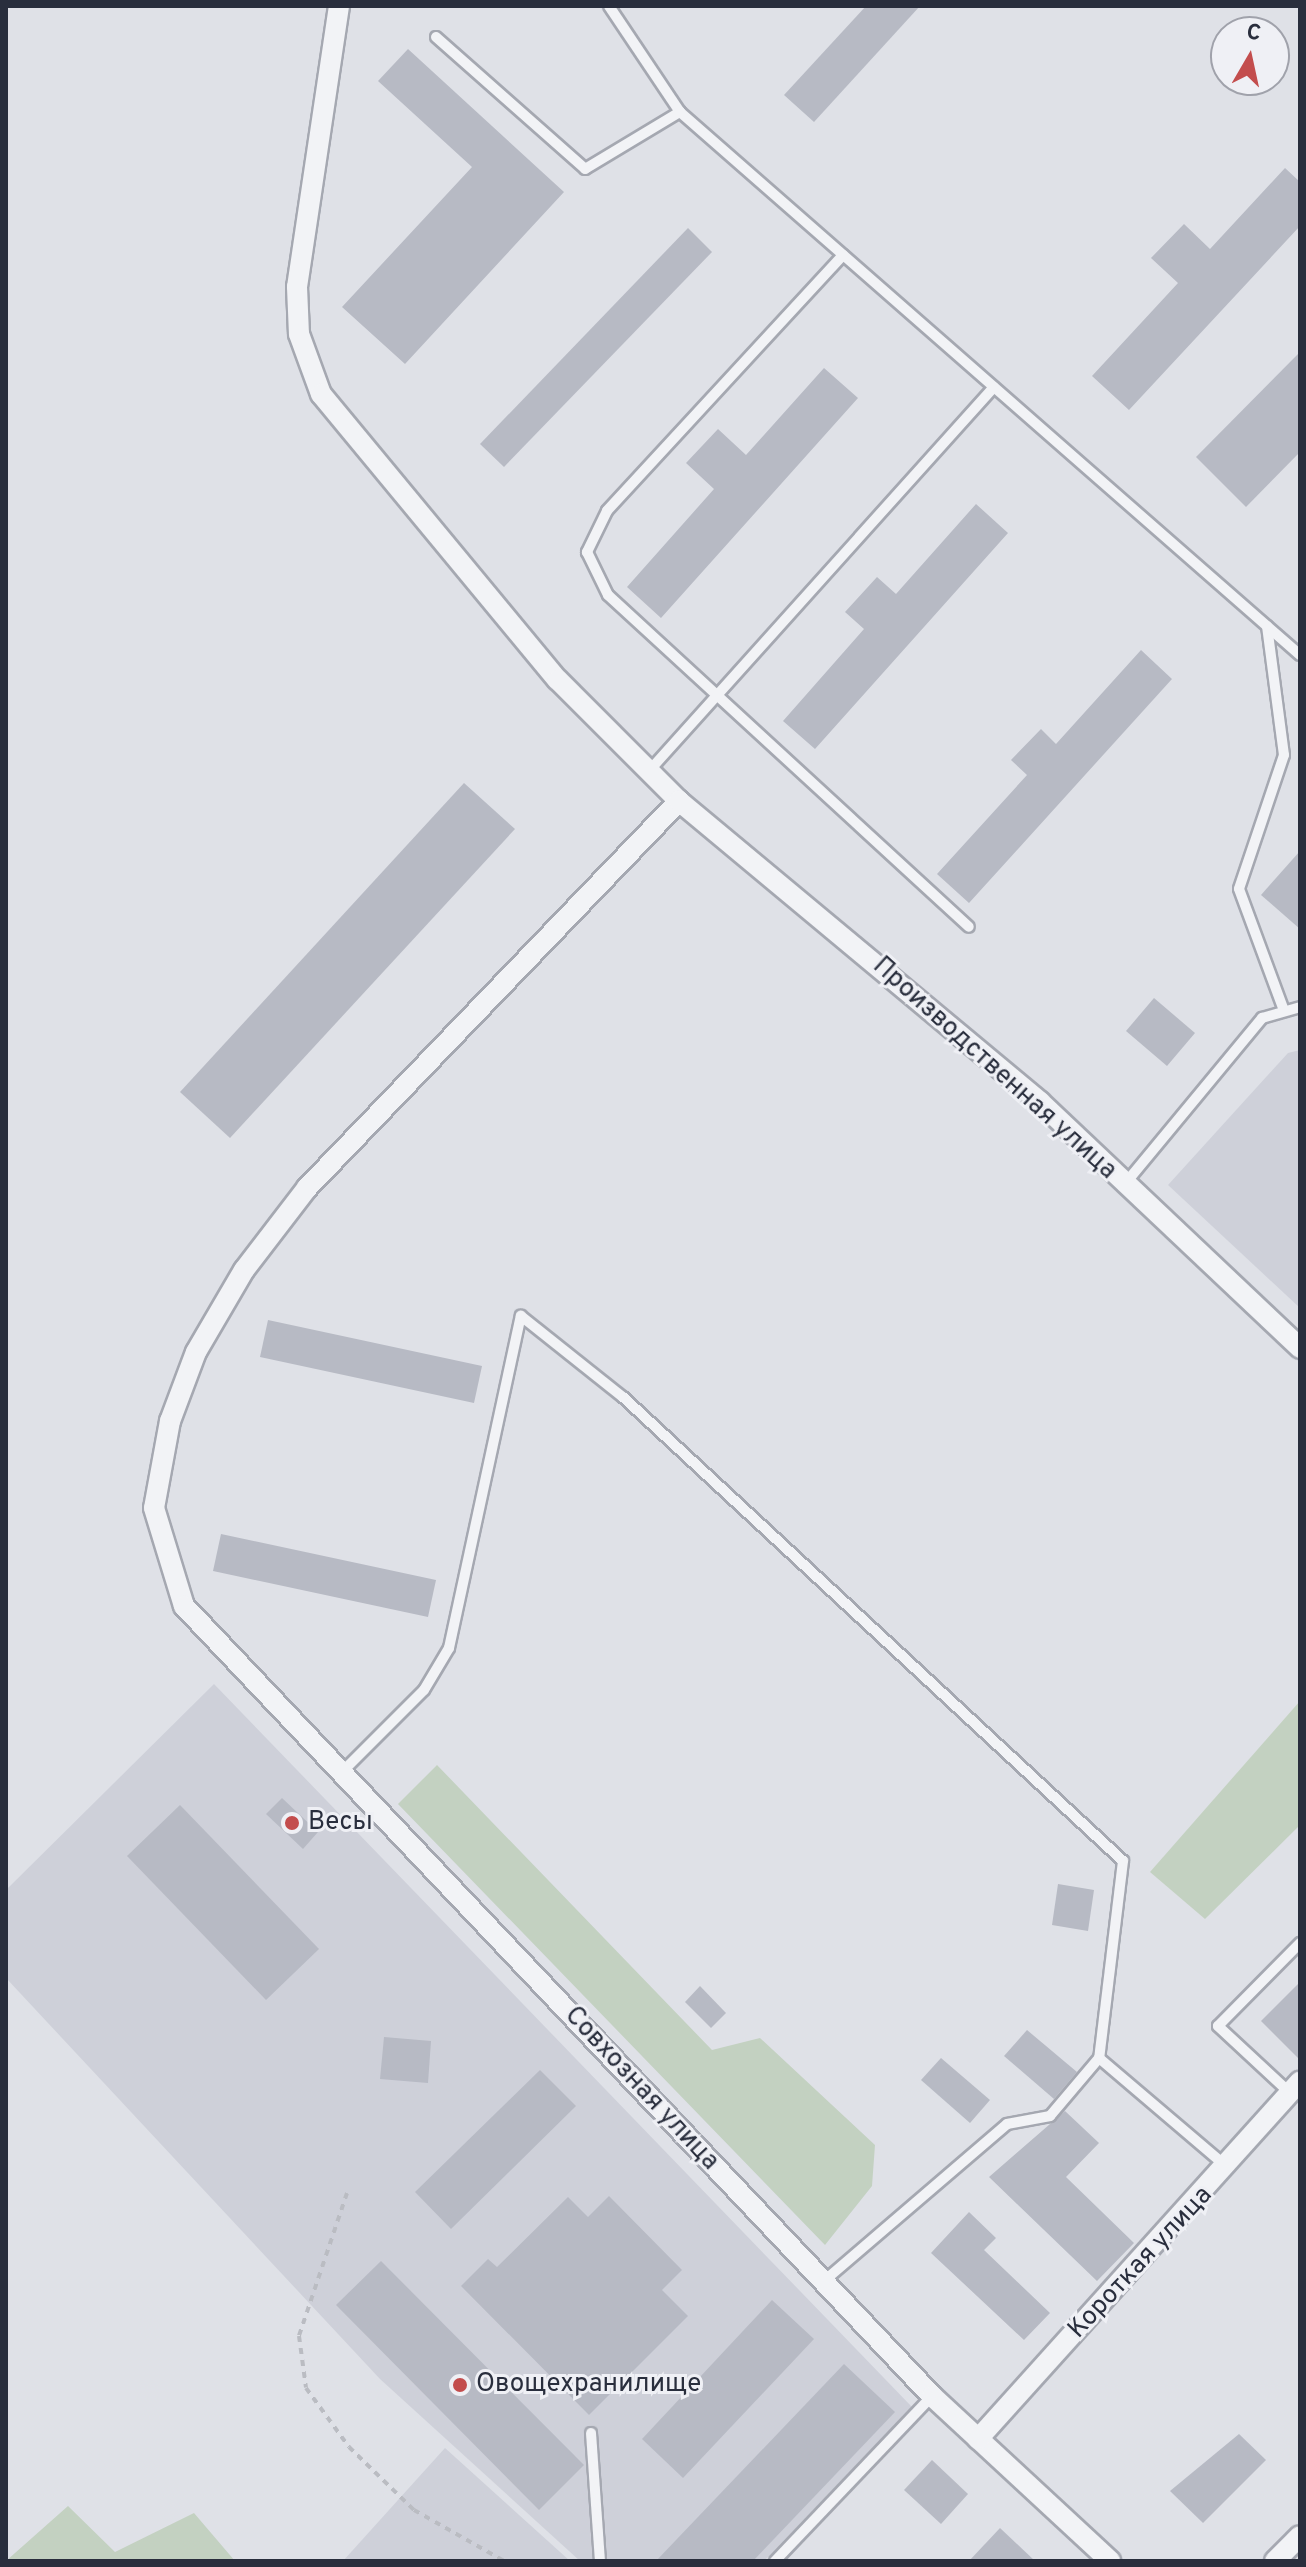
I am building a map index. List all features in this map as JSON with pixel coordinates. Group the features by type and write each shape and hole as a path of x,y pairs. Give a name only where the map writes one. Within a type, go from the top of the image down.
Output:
{"street":[{"name":"Производственная улица","path":"339,6 297,287 299,334 321,394 558,680 679,801 1040,1102 1124,1185 1300,1348"},
{"name":"Совхозная улица","path":"679,801 307,1188 244,1270 196,1352 162,1464 154,1508 184,1606 932,2396 1110,2561"},
{"name":"Короткая улица","path":"978,2439 1229,2168 1294,2087"},
{"path":"1275,2561 1300,2536"}],"lane":[{"path":"609,6 680,112 1300,655"},
{"path":"436,37 585,169 680,112"},
{"path":"843,255 607,511 587,552 608,595 714,699 969,927"},
{"path":"649,771 994,387"},
{"path":"1267,626 1284,755 1239,889 1283,1008"},
{"path":"1124,1185 1262,1018 1283,1008 1300,1007"},
{"path":"341,1773 424,1690 449,1648 521,1316 623,1397 1123,1861 1099,2058 1050,2116 1007,2124 824,2281"},
{"path":"1294,2087 1218,2026 1300,1943"},
{"path":"1099,2058 1229,2168"},
{"path":"775,2561 932,2396"},
{"path":"591,2433 600,2561"}],"path":[{"path":"347,2193 299,2336 306,2388 349,2447 414,2510 504,2561"}],"shaded area":[{"path":"1300,1050 1300,1308 1168,1185 1288,1053"},
{"path":"214,1684 912,2407 764,2561 580,2561 380,2379 6,1978 6,1890"},
{"path":"445,2448 570,2561 343,2561"}],"green space":[{"path":"1300,1701 1300,1825 1205,1919 1150,1872"},
{"path":"437,1765 712,2050 760,2038 875,2145 872,2186 825,2245 398,1804"},
{"path":"68,2506 115,2552 194,2513 235,2561 6,2561"}],"building":[{"path":"866,6 920,6 814,122 784,95"},
{"path":"408,49 564,192 405,364 342,307 472,167 378,81"},
{"path":"1285,168 1300,182 1300,226 1129,410 1092,376 1178,283 1151,258 1184,224 1210,249"},
{"path":"688,228 712,252 504,467 480,444"},
{"path":"1300,352 1300,452 1246,507 1196,457"},
{"path":"824,368 858,398 661,618 627,587 714,489 686,463 718,429 746,455"},
{"path":"976,504 1008,533 815,749 783,721 864,629 845,612 877,577 896,594"},
{"path":"1141,650 1172,679 969,903 937,874 1027,775 1011,760 1041,729 1056,744"},
{"path":"464,783 515,829 230,1138 180,1092"},
{"path":"1300,851 1300,929 1261,895"},
{"path":"1154,998 1195,1033 1167,1066 1126,1031"},
{"path":"268,1320 482,1366 474,1403 260,1357"},
{"path":"221,1534 436,1580 428,1617 213,1571"},
{"name":"Весы","path":"282,1798 318,1832 303,1849 266,1814"},
{"path":"180,1805 319,1949 266,2000 127,1856"},
{"path":"1058,1884 1094,1890 1088,1931 1052,1925"},
{"path":"1300,1982 1300,2060 1261,2021"},
{"path":"700,1986 726,2013 711,2028 685,2002"},
{"path":"1027,2030 1077,2072 1054,2099 1004,2056"},
{"path":"384,2037 431,2041 428,2083 380,2079"},
{"path":"941,2058 990,2100 970,2123 921,2080"},
{"path":"540,2070 576,2106 451,2229 415,2192"},
{"path":"1065,2111 1099,2143 1066,2177 1134,2243 1097,2281 989,2177"},
{"path":"609,2196 682,2270 662,2290 688,2316 589,2415 461,2286 488,2259 497,2267 568,2197 588,2217"},
{"path":"969,2212 996,2238 984,2250 1050,2313 1024,2340 931,2253"},
{"name":"Овощехранилище","path":"381,2261 584,2465 539,2510 336,2305"},
{"name":"Овощехранилище","path":"772,2300 814,2339 683,2478 642,2439"},
{"path":"844,2364 895,2412 753,2561 656,2561"},
{"path":"1239,2434 1266,2460 1203,2523 1170,2491"},
{"path":"932,2460 968,2494 941,2524 904,2490"},
{"path":"1000,2528 1035,2561 969,2561"}],"place":[{"name":"Весы","path":"292,1823"},
{"name":"Овощехранилище","path":"460,2385"}]}
